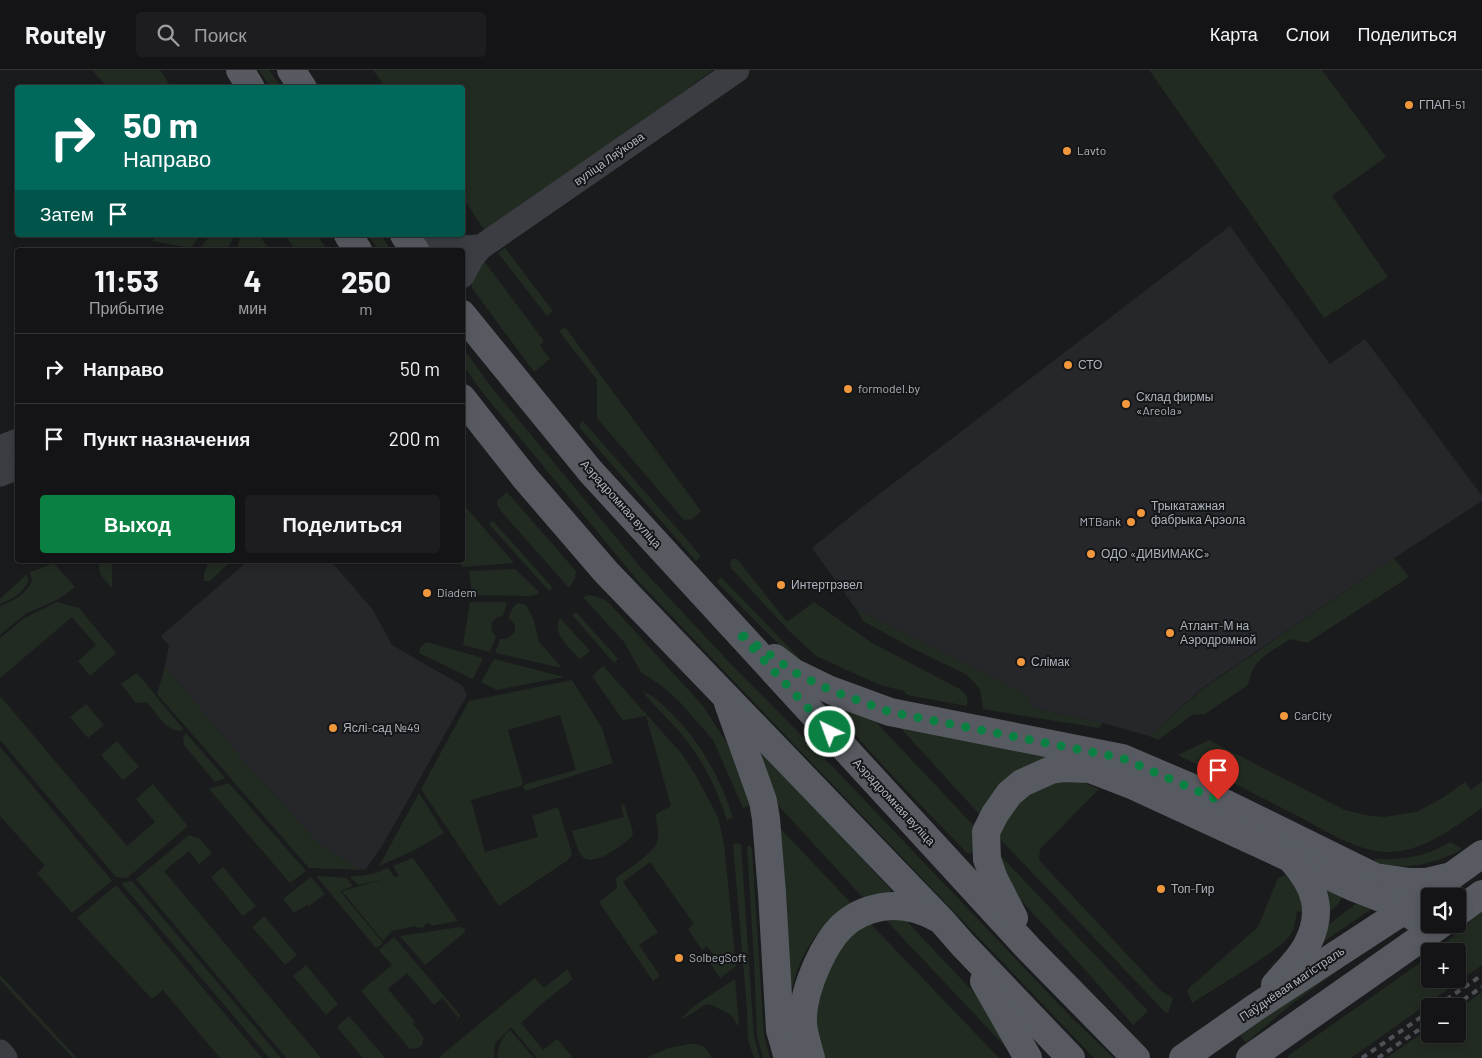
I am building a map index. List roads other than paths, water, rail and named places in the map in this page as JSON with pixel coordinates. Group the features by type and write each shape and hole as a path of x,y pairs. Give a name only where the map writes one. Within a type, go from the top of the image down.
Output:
{"main road":[{"path":"240,70 249,85"},
{"path":"291,70 301,85"},
{"name":"Аэрадромная вуліца","path":"465,316 591,472 1029,949 1136,1058"},
{"path":"465,402 525,478 589,552 1071,1058"},
{"path":"737,631 794,672 830,690 897,714 1122,758 1202,792 1375,877 1389,890 1403,910 1408,922 1409,928 1404,944 1398,954"},
{"path":"725,694 763,801 772,892 780,1030 788,1058"},
{"path":"1029,949 994,879 987,859 986,832 995,814 1010,794 1022,783 1051,770 1076,768 1090,770 1134,786 1355,888 1386,900 1421,919"},
{"name":"Паўднёвая магістраль","path":"1183,1058 1256,1007 1403,910 1482,854"},
{"path":"1256,1007 1306,946 1315,922 1316,903 1311,886 1305,875 1291,858"},
{"path":"1375,877 1410,882 1426,882 1451,876"},
{"path":"1466,906 1482,894"},
{"path":"811,1058 803,1024 806,999 811,978 820,957 838,930 852,918 866,910 895,905 927,912 942,921"},
{"path":"1250,1058 1427,933"},
{"path":"964,946 1028,1058"}],"street":[{"name":"вуліца Ляўкова","path":"465,270 481,246 736,70"},
{"name":"вуліца Ляўкова","path":"408,242 443,248"},
{"name":"вуліца Ляўкова","path":"460,248 481,246"},
{"path":"0,448 15,442"},
{"path":"0,474 15,468"},
{"path":"0,1052 5,1058"}],"railway":[{"path":"1449,998 1482,975"},
{"path":"1466,998 1482,987"},
{"path":"1362,1058 1421,1017"},
{"path":"1378,1058 1421,1028"}],"place":[{"name":"ГПАП-51","path":"1409,105"},
{"name":"Lavto","path":"1067,151"},
{"name":"СТО","path":"1068,365"},
{"name":"formodel.by","path":"848,389"},
{"name":"Склад фирмы «Areola»","path":"1126,404"},
{"name":"Трыкатажная фабрыка Арэола","path":"1141,513"},
{"name":"MTBank","path":"1131,522"},
{"name":"ОДО «ДИВИМАКС»","path":"1091,554"},
{"name":"Интертрэвел","path":"781,585"},
{"name":"Diadem","path":"427,593"},
{"name":"Атлант-М на Аэродромной","path":"1170,633"},
{"name":"Слімак","path":"1021,662"},
{"name":"CarCity","path":"1284,716"},
{"name":"Яслі-сад №49","path":"333,728"},
{"name":"Топ-Гир","path":"1161,889"},
{"name":"SolbegSoft","path":"679,958"}]}
